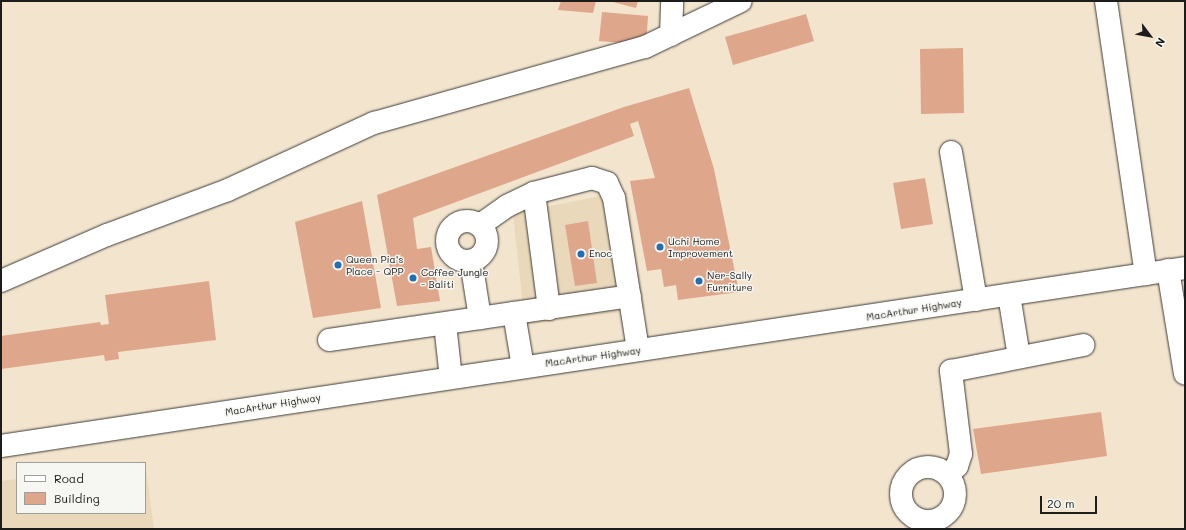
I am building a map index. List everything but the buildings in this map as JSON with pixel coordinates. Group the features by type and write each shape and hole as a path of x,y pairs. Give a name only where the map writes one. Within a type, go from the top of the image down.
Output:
{"main road":[{"path":"671,35 672,1"},
{"path":"1,281 107,236 228,190 374,123 644,47 741,1"},
{"path":"1106,1 1146,274"},
{"path":"951,152 976,300"},
{"path":"480,225 507,206 534,193 592,178 607,183 614,198 638,350"},
{"path":"534,193 549,309"},
{"path":"461,222 474,222 480,225 484,230 487,242 482,254 471,261 464,261 452,255 448,250 447,236 454,225 461,222"},
{"path":"471,261 480,318"},
{"path":"1176,269 1185,374"},
{"name":"MacArthur Highway","path":"1,446 1176,269"},
{"path":"1009,295 1019,357"},
{"path":"329,340 630,296"},
{"path":"514,313 523,367"},
{"path":"445,324 451,378"},
{"path":"948,475 957,466 961,454 952,372 1083,345"}],"shaded area":[{"path":"627,191 645,309 525,325 513,213"},
{"path":"146,469 154,529 1,529 1,481 16,479 16,514 146,514"}],"place":[{"name":"Uchi Home Improvement","path":"660,247"},
{"name":"Enoc","path":"581,254"},
{"name":"Queen Pia’s Place - QPP","path":"338,265"},
{"name":"Coffee Jungle - Baliti","path":"413,278"},
{"name":"Ner-Sally Furniture","path":"699,281"}]}
